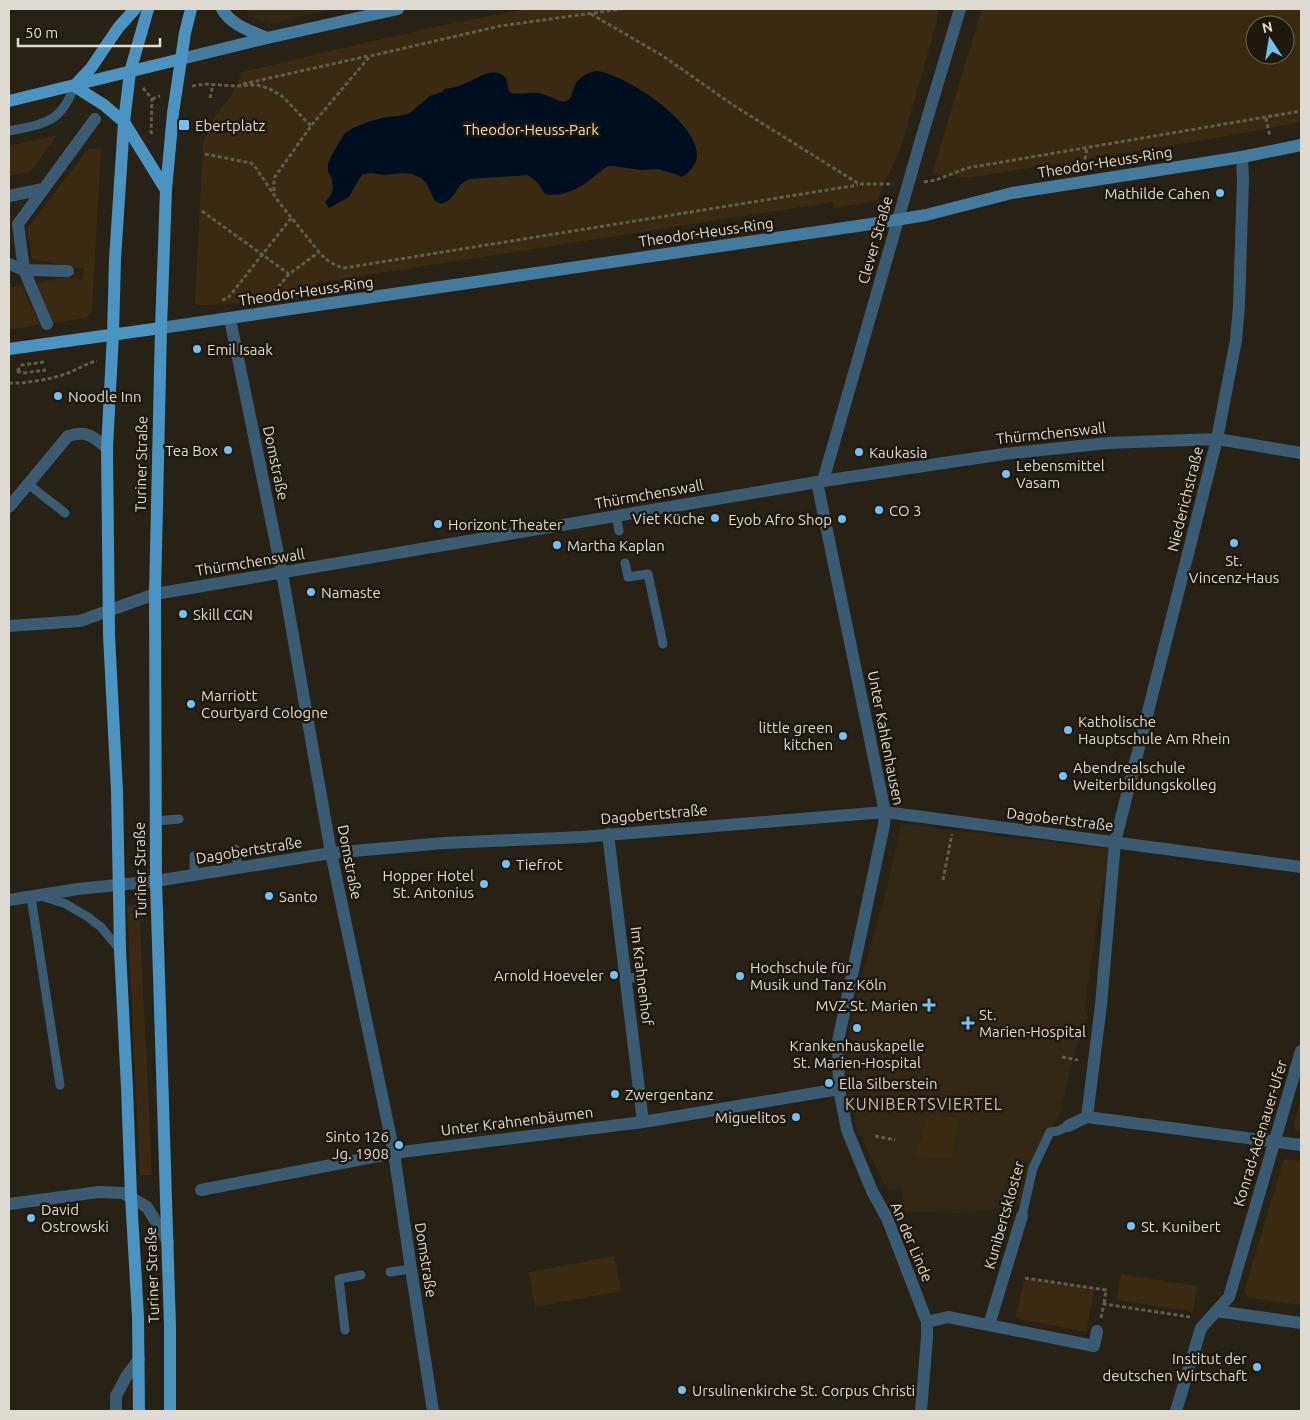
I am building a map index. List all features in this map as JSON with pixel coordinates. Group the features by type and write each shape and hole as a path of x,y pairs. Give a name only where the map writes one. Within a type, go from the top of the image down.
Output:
{"main road":[{"path":"74,86 91,68 118,28 135,9"},
{"path":"9,349 113,334 115,259 124,122 130,72 148,9"},
{"path":"161,328 166,190 170,141 176,88 191,9"},
{"path":"222,9 225,15 233,22 267,38"},
{"path":"9,101 267,38 398,9"},
{"path":"74,86 104,104 124,122 166,190"},
{"name":"Theodor-Heuss-Ring","path":"113,334 230,319 897,220 926,215 1012,193 1301,145"},
{"name":"Turiner Straße","path":"161,328 155,594 156,881 168,1242 170,1411"},
{"name":"Turiner Straße","path":"113,334 106,448 109,635 117,790 120,950 138,1317 140,1411"}],"street":[{"name":"Clever Straße","path":"820,481 960,9"},
{"path":"47,324 24,270 18,224 95,119"},
{"name":"Niederichstraße","path":"1115,842 1216,439 1236,340 1239,306 1242,156"},
{"path":"9,196 42,189"},
{"path":"9,264 24,270 68,271"},
{"name":"Domstraße","path":"230,319 282,573 331,853 394,1152 433,1411"},
{"path":"9,507 68,436 79,432 92,436 106,448"},
{"name":"Thürmchenswall","path":"9,626 80,621 155,594 820,481 1004,454 1099,444 1216,439 1301,453"},
{"name":"Unter Kahlenhausen","path":"820,481 885,812 838,1041 839,1089"},
{"name":"Dagobertstraße","path":"9,900 78,889 156,881 331,853 885,812 1301,868"},
{"name":"Im Krahnenhof","path":"608,834 631,978 644,1122"},
{"path":"1115,842 1101,1005 1087,1117 1301,1145"},
{"name":"Konrad-Adenauer-Ufer","path":"1176,1411 1201,1328 1228,1298 1301,1051"},
{"name":"Unter Krahnenbäumen","path":"201,1190 394,1152 644,1122 839,1089"},
{"name":"An der Linde","path":"839,1089 847,1130 872,1191 887,1218 927,1322 921,1411"},
{"name":"Kunibertskloster","path":"1068,1126 1087,1117"},
{"path":"9,1204 99,1192 123,1193 147,1207 168,1242"},
{"name":"Kunibertskloster","path":"989,1325 1022,1216"},
{"path":"1212,1316 1301,1323"},
{"path":"927,1322 948,1317 1094,1346 1098,1331"},
{"path":"116,1411 116,1396 126,1377 139,1359"}],"lane":[{"path":"9,131 43,124 53,118 62,111 74,86"},
{"path":"28,484 65,513"},
{"path":"616,516 619,531"},
{"path":"625,563 628,577 648,574 663,644"},
{"path":"156,822 179,819"},
{"path":"236,849 238,868"},
{"path":"194,856 194,875"},
{"path":"60,1085 35,896 66,904 88,917 102,927 120,950"},
{"name":"Kunibertskloster","path":"1022,1216 1033,1168 1050,1132 1058,1131 1068,1126"},
{"path":"390,1272 411,1269"},
{"path":"345,1330 339,1278 361,1276"}],"path":[{"path":"235,86 500,26 622,9"},
{"path":"591,14 663,56 733,105 859,184"},
{"path":"278,201 273,189 274,178 311,126 370,56"},
{"path":"176,88 213,84 257,85 268,88 282,96 311,126"},
{"path":"210,98 213,84"},
{"path":"152,99 151,132 157,136 153,130"},
{"path":"205,154 251,163 278,201 325,259 344,268 859,184 908,184 936,180 967,168 1301,111"},
{"path":"202,211 289,274"},
{"path":"222,300 228,298 292,217"},
{"path":"262,314 264,304 289,274 319,252"},
{"path":"9,384 66,374 90,363 111,359"},
{"path":"44,362 22,365 17,371 23,373 46,370"},
{"path":"943,880 954,822"},
{"path":"1062,1057 1073,1059"},
{"path":"875,1136 895,1140"},
{"path":"1025,1278 1106,1290 1098,1331"},
{"path":"1104,1304 1186,1316 1212,1316"}],"shaded area":[{"path":"246,9 334,9 274,23 249,17"},
{"name":"St. Marien-Hospital","path":"901,824 1110,849 1084,1011 1087,1017 1073,1059 1060,1112 1036,1170 1027,1204 962,1213 902,1212 902,1189 888,1190 856,1125 847,1091 847,1043 853,1010 888,884"}],"green space":[{"name":"Theodor-Heuss-Park","path":"529,9 938,9 937,21 901,147 877,200 835,208 833,202 317,283 318,291 272,299 241,303 195,305 203,143 212,121 232,95 242,72 421,30"},
{"path":"982,9 1301,9 1301,122 1217,138 968,178 932,174"},
{"path":"57,135 30,172 9,176 9,146"},
{"path":"101,148 92,311 86,318 53,323 36,283 67,277 82,280 84,269 32,259 27,229 88,149"},
{"path":"9,283 12,287 22,286 40,325 9,330"},
{"path":"139,904 152,1175 140,1175 127,906"},
{"path":"1301,1100 1301,1132 1295,1130 1294,1124"},
{"path":"929,1114 958,1118 952,1158 915,1156"},
{"path":"1284,1159 1301,1161 1301,1305 1249,1298 1244,1292"},
{"path":"614,1256 621,1291 535,1307 529,1272"},
{"path":"1121,1274 1197,1286 1193,1312 1117,1300"},
{"path":"1025,1278 1095,1288 1086,1332 1015,1318"}],"water":[{"path":"596,71 609,74 643,91 677,118 689,133 696,147 696,161 688,172 681,177 658,169 641,170 608,166 578,188 559,195 545,194 537,182 528,175 470,179 461,184 450,199 441,204 435,201 427,184 421,178 412,174 384,175 371,173 361,176 349,197 329,208 325,202 331,195 333,188 328,171 331,156 345,133 353,128 385,117 410,113 430,96 489,73 500,73 504,76 511,93 538,93 559,101 565,101 570,98 574,86 579,80 588,73"}],"place":[{"name":"Ebertplatz","path":"184,125"},
{"name":"Mathilde Cahen","path":"1220,193"},
{"name":"Emil Isaak","path":"197,349"},
{"name":"Noodle Inn","path":"58,396"},
{"name":"Tea Box","path":"228,450"},
{"name":"Kaukasia","path":"859,452"},
{"name":"Lebensmittel Vasam","path":"1006,474"},
{"name":"CO 3","path":"879,510"},
{"name":"Viet Küche","path":"715,518"},
{"name":"Eyob Afro Shop","path":"842,519"},
{"name":"Horizont Theater","path":"438,524"},
{"name":"St. Vincenz-Haus","path":"1234,543"},
{"name":"Martha Kaplan","path":"557,545"},
{"name":"Namaste","path":"311,592"},
{"name":"Skill CGN","path":"183,614"},
{"name":"Marriott Courtyard Cologne","path":"191,704"},
{"name":"Katholische Hauptschule Am Rhein","path":"1068,730"},
{"name":"little green kitchen","path":"843,736"},
{"name":"Abendrealschule Weiterbildungskolleg","path":"1063,776"},
{"name":"Tiefrot","path":"506,864"},
{"name":"Hopper Hotel St. Antonius","path":"484,884"},
{"name":"Santo","path":"269,896"},
{"name":"Arnold Hoeveler","path":"614,975"},
{"name":"Hochschule für Musik und Tanz Köln","path":"740,976"},
{"name":"MVZ St. Marien","path":"929,1005"},
{"name":"St. Marien-Hospital","path":"968,1023"},
{"name":"Krankenhauskapelle St. Marien-Hospital","path":"857,1028"},
{"name":"Ella Silberstein","path":"829,1083"},
{"name":"Zwergentanz","path":"615,1094"},
{"name":"Miguelitos","path":"796,1117"},
{"name":"Sinto 126 Jg. 1908","path":"399,1145"},
{"name":"David Ostrowski","path":"31,1218"},
{"name":"St. Kunibert","path":"1131,1226"},
{"name":"Institut der deutschen Wirtschaft","path":"1257,1367"},
{"name":"Ursulinenkirche St. Corpus Christi","path":"682,1390"}],"district":[{"name":"KUNIBERTSVIERTEL","path":"924,1104"}]}
